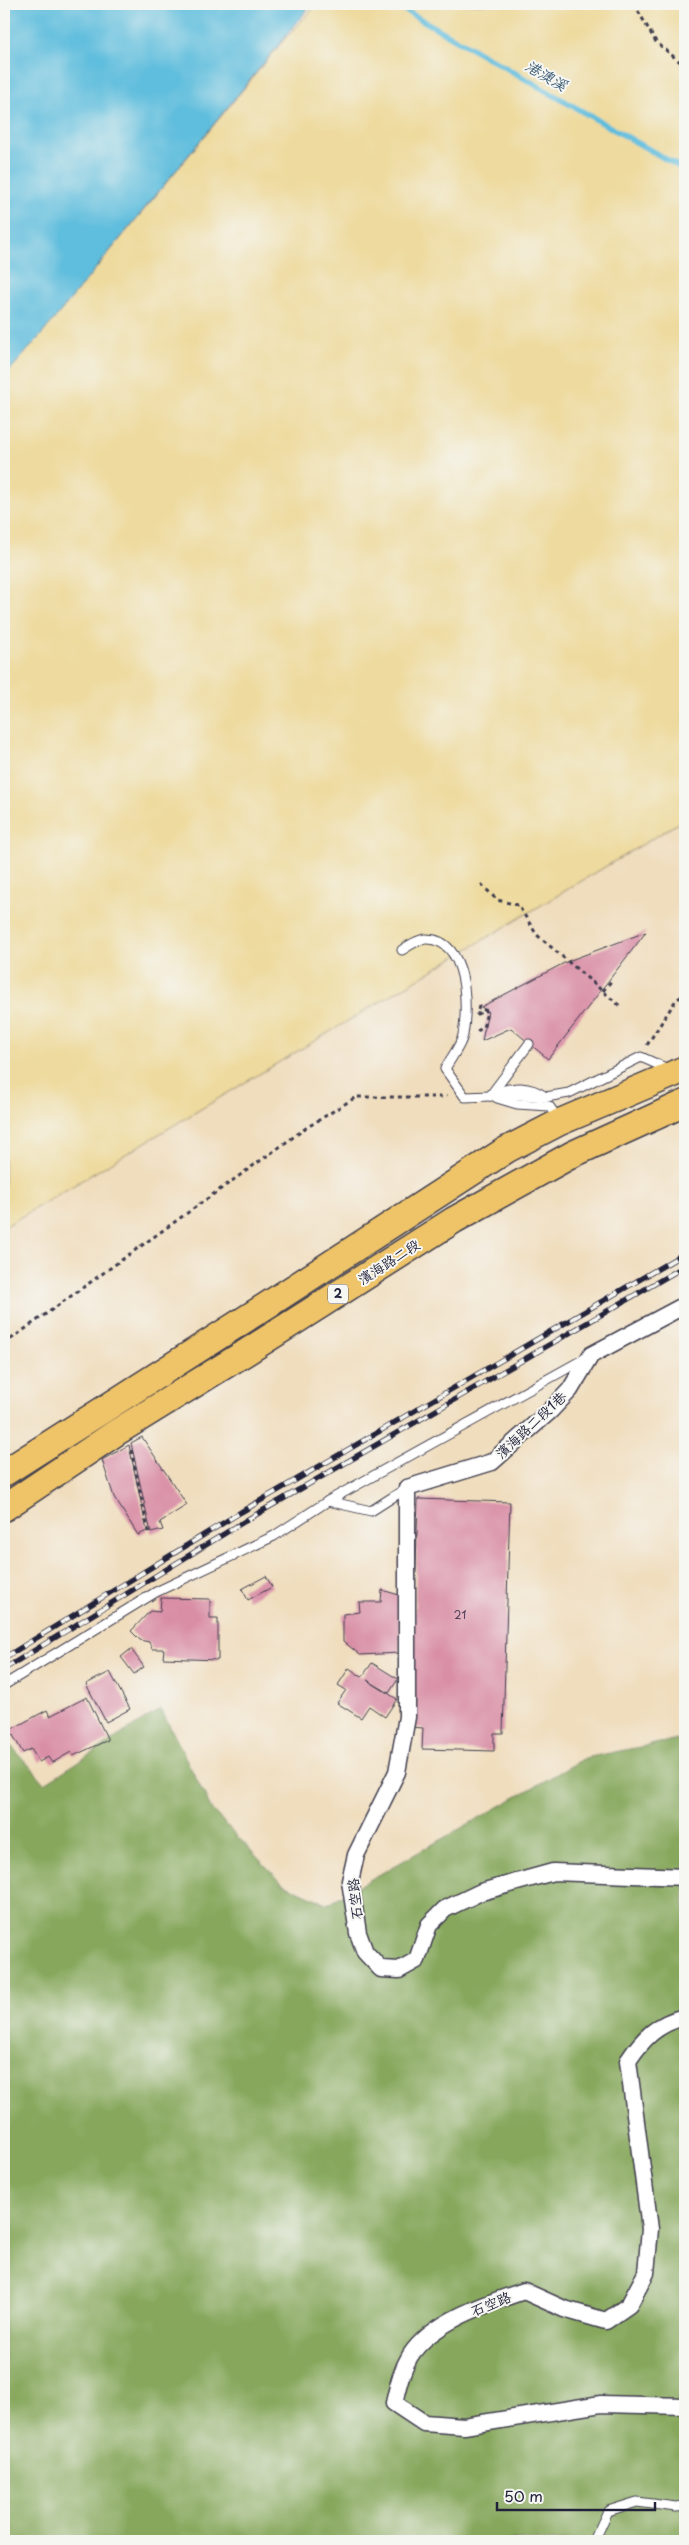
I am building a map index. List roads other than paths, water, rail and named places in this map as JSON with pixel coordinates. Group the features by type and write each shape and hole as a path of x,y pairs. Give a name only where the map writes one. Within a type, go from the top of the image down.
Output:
{"main road":[{"name":"2","path":"4,1473 506,1150 560,1122 681,1071"},
{"name":"濱海路二段","path":"4,1508 123,1437 245,1354 454,1220 574,1154 685,1103"},
{"path":"438,1195 454,1220"},
{"path":"225,1332 245,1354"},
{"path":"104,1408 123,1437"}],"street":[{"path":"591,1355 685,1305"},
{"name":"濱海路二段1巷","path":"407,1488 492,1462 550,1411 570,1390 591,1355"},
{"name":"石空路","path":"407,1488 407,1717 396,1772 356,1855 350,1881 358,1933 366,1952 381,1968 399,1970 417,1960 429,1925 445,1909 481,1892 553,1872 685,1877"},
{"name":"石空路","path":"685,2017 668,2021 642,2039 628,2061 650,2229 646,2273 629,2305 606,2322 564,2309 524,2291 486,2303 434,2331 410,2354 400,2376 394,2403 424,2423 464,2426 601,2404 685,2406"}],"lane":[{"path":"402,950 424,938 439,941 456,958 466,991 462,1037 445,1069 465,1097 546,1097 569,1093 641,1057 681,1071"},
{"path":"490,1096 529,1044"},
{"path":"490,1096 517,1104 549,1106 560,1122"},
{"path":"4,1685 156,1592 274,1536 328,1500 591,1355"},
{"name":"濱海路二段1巷","path":"328,1500 371,1511 407,1488"},
{"path":"594,2541 608,2510 637,2502 676,2508 685,2506"}],"water":[{"path":"4,4 312,4 42,334 4,377"}],"waterway":[{"name":"港澳溪","path":"394,4 685,170"}],"railway":[{"path":"4,1658 241,1512 685,1253"},
{"path":"4,1669 245,1521 685,1266"}]}
